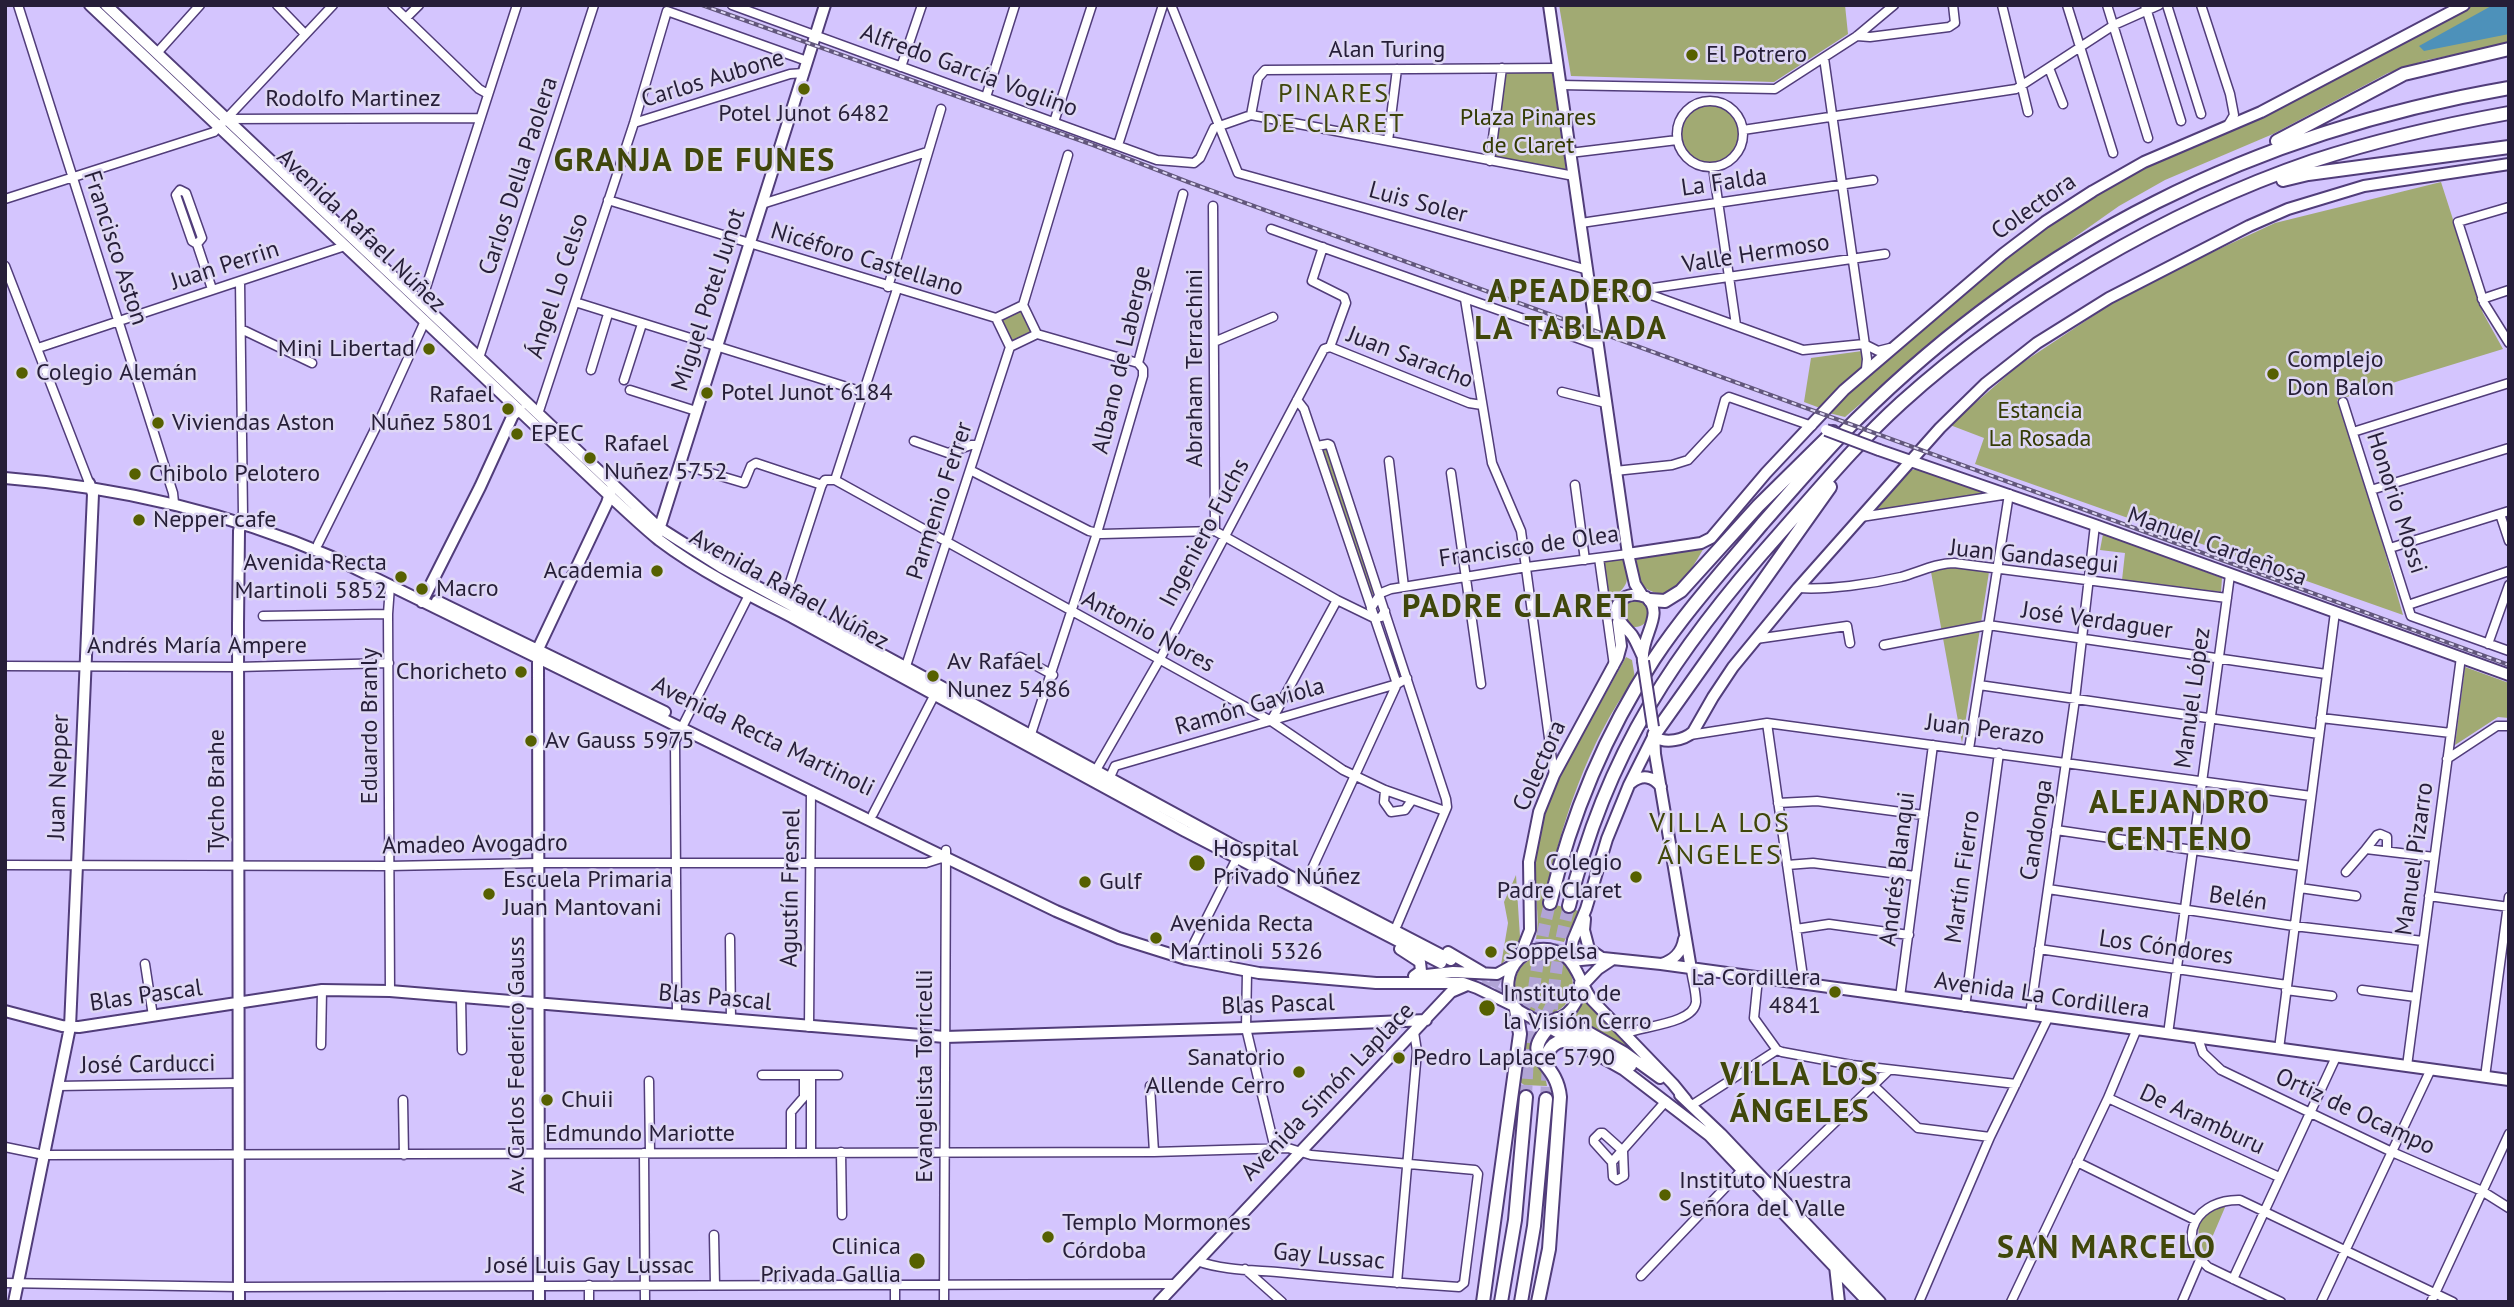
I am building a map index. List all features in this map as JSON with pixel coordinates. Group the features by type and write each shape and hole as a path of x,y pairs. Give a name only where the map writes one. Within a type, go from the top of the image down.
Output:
{"highway":[{"path":"1550,902 1571,828 1594,768 1655,658 1697,601 1787,496 1844,432 1896,382 2016,285 2183,181 2283,138 2393,79 2428,66 2509,49"},
{"path":"2135,212 2219,172 2318,134 2406,108 2509,88"},
{"path":"1569,906 1588,840 1615,769 1647,708 1672,668 1712,613 1833,472 1862,440 1916,390 1962,352 2035,299 2143,237 2240,190 2315,161 2428,129 2509,113"},
{"path":"2143,237 2191,220 2292,177 2509,147"},
{"path":"1646,598 1662,602 1676,596 1779,485 1862,405 1896,382"},
{"path":"1656,726 1828,489 1894,419 1916,390"},
{"path":"1483,1302 1520,1034 1515,1007"},
{"path":"1538,1302 1549,1248 1560,1103 1559,1088 1537,1048 1539,1039 1560,1024"},
{"path":"1548,1068 1546,1058 1550,1047 1559,1041 1570,1041"},
{"path":"1501,1302 1515,1220 1526,1097"},
{"path":"1521,1302 1536,1214 1546,1099"}],"main road":[{"name":"Avenida Rafael Núñez","path":"90,5 201,110 222,123 240,137 245,136 658,527 721,567 1096,770 1112,772 1290,880 1446,961 1306,882 1290,880 1237,859 711,574 660,540 345,246 222,123 157,53 106,5"},
{"name":"Miguel Potel Junot","path":"658,527 825,5"},
{"path":"1549,5 1628,554 1636,587 1655,614 1649,626 1643,658"},
{"name":"Colectora","path":"1701,543 1711,538 1766,473 1843,390 2003,254 2057,213 2144,162 2261,112 2464,5"},
{"path":"1690,735 1717,691 1756,639 1910,461 1985,384 2057,329 2109,298 2255,223 2303,203 2364,186 2509,164"},
{"path":"424,599 513,415 520,410 538,414"},
{"name":"Manuel Cardeñosa","path":"1812,426 2095,525 2509,676"},
{"name":"Avenida Recta Martinoli","path":"5,472 90,483 174,500 318,544 424,599 873,814 945,854 988,871 1100,924 1187,956 1247,972 1302,979 1376,983 1454,982 1477,988"},
{"name":"Avenida Recta Martinoli","path":"5,478 90,483"},
{"path":"538,654 610,496 609,481"},
{"name":"Juan Nepper","path":"14,1302 11,1283 44,1155 71,1027 93,494 90,483"},
{"name":"Avenida Recta Martinoli","path":"242,519 424,599 474,628 482,628 609,685 811,791 1089,926 1143,947 1302,972 1379,977 1453,972 1501,973 1516,962"},
{"name":"Tycho Brahe","path":"239,1302 238,542 242,519"},
{"path":"658,527 660,540"},
{"name":"Francisco de Olea","path":"1628,554 1701,543"},
{"path":"1631,571 1624,598 1617,608 1618,622 1636,641 1643,658 1656,726 1655,754 1691,969"},
{"path":"1624,598 1631,594 1646,598"},
{"name":"Colectora","path":"1516,962 1529,937 1530,852 1539,812 1554,775 1614,666 1621,646 1618,622"},
{"path":"1627,630 1639,632 1649,626"},
{"name":"Av. Carlos Federico Gauss","path":"538,654 539,1302"},
{"path":"1656,726 1607,839 1586,909 1573,940 1570,960 1580,985 1602,1011 1880,1302"},
{"name":"Juan Perazo","path":"1656,726 1665,741 1690,735"},
{"path":"1039,751 1050,751 1088,772 1096,770"},
{"path":"1112,772 1110,786 1114,792"},
{"path":"1629,785 1646,777 1655,780 1661,787"},
{"path":"1290,880 1314,903 1419,960 1421,971 1414,976"},
{"path":"1306,882 1336,892 1487,974"},
{"path":"1560,1024 1573,1007 1580,985 1608,959 1592,953 1587,945 1584,930 1586,909"},
{"path":"1661,964 1674,958 1681,948 1684,936"},
{"path":"1515,1007 1508,988 1508,976 1516,962 1530,952 1545,950 1560,953 1570,960"},
{"name":"Avenida La Cordillera","path":"1570,960 1608,959 1661,964 2509,1080"},
{"path":"1595,972 1594,993 1602,1011"},
{"name":"Avenida Simón Laplace","path":"1159,1302 1454,990 1462,987 1477,988"},
{"path":"1477,988 1532,1018 1560,1024 1633,1058 1689,1103"},
{"name":"Blas Pascal","path":"5,1011 71,1027 322,990 390,991 945,1037 1426,1020"},
{"path":"1560,1024 1570,1041 1624,1070 1710,1136"},
{"path":"1560,1024 1612,1054 1651,1081 1710,1136 1868,1302"},
{"path":"1834,1252 1839,1302"}],"street":[{"name":"Francisco Aston","path":"19,5 174,500"},
{"path":"157,53 200,5"},
{"path":"277,5 304,33"},
{"path":"5,199 206,136 222,123 333,5"},
{"path":"392,5 488,94"},
{"path":"406,18 419,5"},
{"path":"421,303 517,5"},
{"name":"Carlos Della Paolera","path":"479,358 594,5"},
{"name":"Alfredo García Voglino","path":"733,5 745,7 814,36 1157,160 1194,163 1200,158 1210,133 1220,125"},
{"path":"901,67 922,5"},
{"path":"986,97 1015,5"},
{"path":"1054,122 1092,5"},
{"path":"1118,145 1163,5"},
{"path":"1171,5 1220,125 1251,115 1574,176"},
{"path":"1560,85 1775,89 1856,36 1894,5"},
{"path":"1856,36 1870,37 1949,27 1955,23 1953,5"},
{"path":"2002,5 2028,111"},
{"path":"2067,5 2113,153"},
{"path":"2107,5 2148,138"},
{"path":"1742,130 2016,89 2113,25 2146,8 2159,5"},
{"path":"2167,5 2201,114"},
{"path":"2201,5 2230,94 2234,118 2218,131"},
{"path":"2146,8 2181,121"},
{"name":"Ángel Lo Celso","path":"538,414 634,122 667,11 807,61"},
{"path":"1824,58 1866,369"},
{"path":"1490,161 1502,68"},
{"name":"Alan Turing","path":"1251,115 1258,78 1265,70 1558,68"},
{"path":"2049,68 2063,104"},
{"path":"1388,141 1397,69"},
{"name":"Carlos Aubone","path":"634,122 790,74 803,73"},
{"path":"1703,89 1705,102"},
{"path":"2230,94 2241,112 2261,112"},
{"path":"1705,102 1716,102 1730,108 1740,120 1742,130 1742,142 1737,153 1724,164 1713,167 1703,167 1689,161 1680,149 1677,139 1678,124 1683,115 1695,105 1705,102"},
{"path":"784,601 822,485 825,480 835,480 863,392 941,109"},
{"name":"Rodolfo Martinez","path":"222,123 480,118"},
{"name":"Luis Soler","path":"1220,125 1238,173 1588,270"},
{"path":"1570,153 1677,139"},
{"path":"762,204 927,152"},
{"path":"1037,334 1023,305 1068,155"},
{"path":"1713,167 1736,325"},
{"name":"La Falda","path":"1581,223 1873,180"},
{"path":"198,244 202,238 186,193 180,190 176,195 192,241 198,244 212,289"},
{"name":"Albano de Laberge","path":"1031,734 1053,675 1143,376 1143,369 1138,363 1183,194"},
{"name":"Nicéforo Castellano","path":"608,200 996,318"},
{"name":"Abraham Terrachini","path":"1213,206 1214,531"},
{"path":"2509,207 2458,222 2482,299 2509,343"},
{"path":"1271,229 1598,345"},
{"name":"Juan Perrin","path":"37,348 345,246"},
{"name":"Ingeniero Fuchs","path":"1096,770 1160,659 1327,348 1346,303 1344,297 1313,284 1322,247"},
{"name":"Valle Hermoso","path":"1592,297 1885,254"},
{"name":"Juan Nepper","path":"5,266 90,483"},
{"name":"Tycho Brahe","path":"240,281 242,519"},
{"path":"2482,299 2509,290"},
{"path":"1640,291 1803,350 1864,344 1878,351 1890,348"},
{"path":"1465,299 1492,463 1519,522 1554,775"},
{"path":"575,302 863,392"},
{"path":"1023,305 996,318 1010,347 1037,334 1138,363"},
{"path":"591,370 608,314"},
{"path":"1214,342 1273,317"},
{"path":"318,544 425,321"},
{"path":"624,380 642,324"},
{"path":"241,329 312,363"},
{"name":"Parmenio Ferrer","path":"906,666 948,544 1010,347"},
{"name":"Juan Saracho","path":"1327,348 1469,403 1482,405"},
{"path":"2353,432 2509,383"},
{"path":"630,390 696,411"},
{"path":"1562,392 1606,403"},
{"path":"1615,471 1672,465 1688,460 1717,429 1727,398 1732,397 1812,426"},
{"path":"1297,400 1304,409 1397,684 1306,882"},
{"name":"Honorio Mossi","path":"2343,402 2411,617 2488,644"},
{"path":"914,442 948,453 978,445"},
{"path":"1317,446 1331,445 1444,789 1447,807 1397,925"},
{"path":"2371,490 2509,447"},
{"path":"1389,461 1404,587"},
{"path":"680,464 744,483 751,466 756,463 822,485"},
{"path":"970,470 1089,531 1214,531 1374,618 1381,617 1385,611"},
{"path":"1451,473 1481,684"},
{"name":"Antonio Nores","path":"835,480 1072,613 1271,720 1343,770 1385,790 1445,811"},
{"path":"1575,485 1585,560"},
{"path":"1861,517 2008,494 1969,749"},
{"path":"2390,548 2504,512 2509,541"},
{"name":"Candonga","path":"2030,1015 2076,699 2095,525"},
{"name":"Francisco de Olea","path":"1381,593 1527,567 1628,554"},
{"path":"1599,558 1614,666"},
{"name":"Juan Gandasegui","path":"1798,588 1812,589 1883,580 1948,563 2227,598"},
{"path":"2408,605 2509,571"},
{"name":"Manuel López","path":"2168,1034 2230,575"},
{"path":"2509,584 2488,644 2509,651"},
{"name":"Eduardo Branly","path":"390,586 390,991"},
{"path":"1371,608 1381,593"},
{"path":"677,1016 676,741 682,724 749,595"},
{"path":"1271,720 1338,600"},
{"path":"2279,1049 2335,612"},
{"path":"263,616 388,614"},
{"name":"José Verdaguer","path":"1884,645 1988,625 2326,674"},
{"path":"1756,639 1847,626 1850,643"},
{"path":"1020,657 1053,675"},
{"name":"Manuel Pizarro","path":"2406,1066 2461,657"},
{"name":"Andrés María Ampere","path":"5,666 238,667 389,663"},
{"name":"Ramón Gaviola","path":"1112,772 1271,720 1397,684 1407,678"},
{"path":"1979,685 2319,734"},
{"path":"873,814 935,694"},
{"path":"2321,718 2451,733"},
{"path":"1767,723 1804,984"},
{"name":"Juan Perazo","path":"1690,735 1767,723 2311,796"},
{"path":"2447,759 2497,726 2509,726"},
{"name":"Andrés Blanqui","path":"1900,998 1933,745"},
{"name":"Martín Fierro","path":"1965,1007 1999,753"},
{"path":"1102,760 1112,772"},
{"path":"1385,790 1384,803 1391,813 1405,810 1412,800"},
{"name":"Agustín Fresnel","path":"809,1027 811,791"},
{"path":"1778,803 1817,801 1924,815"},
{"path":"2056,830 2302,866"},
{"path":"2346,872 2377,835 2387,837 2388,851"},
{"path":"2366,849 2434,857"},
{"name":"Amadeo Avogadro","path":"5,865 926,863 945,854"},
{"name":"Evangelista Torricelli","path":"944,1302 945,854"},
{"path":"1187,956 1237,859"},
{"path":"1787,865 1813,863 1915,876"},
{"path":"2300,888 2356,896"},
{"name":"Belén","path":"2048,889 2185,911 2423,941"},
{"path":"2429,896 2508,907"},
{"path":"2485,1077 2509,897"},
{"path":"1796,929 1829,924 1909,935"},
{"path":"730,938 731,1020"},
{"name":"Los Cóndores","path":"2039,949 2178,969 2332,996"},
{"path":"145,964 153,1016"},
{"path":"1623,1034 1682,1019 1691,1013 1696,1004 1691,969"},
{"path":"1247,972 1246,1028 1275,1149 1285,1159 1284,1167"},
{"path":"1758,978 1754,1018 1777,1050"},
{"path":"321,1045 322,990"},
{"path":"2362,990 2416,997"},
{"path":"461,997 462,1050"},
{"path":"1919,1302 1990,1137 2048,1018"},
{"path":"2011,1302 2108,1098 2136,1031"},
{"path":"1397,1283 1417,1051 1414,1032"},
{"name":"Ortiz de Ocampo","path":"2198,1038 2203,1053 2221,1070 2310,1114 2482,1191 2509,1208"},
{"path":"1689,1103 1777,1050 1852,1065 2016,1084"},
{"path":"2233,1279 2336,1057"},
{"path":"1852,1065 1918,1128 1990,1137"},
{"path":"2321,1302 2344,1248 2431,1069"},
{"path":"1770,1185 1889,1070"},
{"path":"762,1074 838,1075"},
{"path":"807,1075 811,1153"},
{"path":"645,1302 649,1082"},
{"name":"José Carducci","path":"58,1086 239,1083"},
{"path":"1150,1086 1154,1152"},
{"path":"790,1153 791,1112 807,1097"},
{"name":"De Aramburu","path":"2108,1098 2279,1177"},
{"path":"403,1100 404,1155"},
{"path":"1612,1162 1666,1101"},
{"path":"1600,1133 1623,1151 1624,1176 1621,1179 1617,1180 1612,1175 1612,1162 1595,1144 1594,1139 1600,1133"},
{"path":"2431,1302 2509,1134"},
{"name":"Edmundo Mariotte","path":"5,1147 44,1155 1154,1152 1288,1148 1311,1155 1475,1170 1478,1181 1464,1283 1459,1287"},
{"path":"841,1152 842,1215"},
{"path":"2077,1162 2195,1220"},
{"path":"1641,1276 1742,1170"},
{"path":"2281,1302 2208,1267 2200,1260 2192,1244 2195,1220 2204,1209 2214,1203 2240,1200 2453,1302"},
{"path":"714,1235 715,1285"},
{"path":"2182,1302 2200,1260"},
{"name":"Gay Lussac","path":"1197,1261 1208,1265 1245,1269 1459,1287"},
{"path":"1245,1269 1282,1302"},
{"name":"José Luis Gay Lussac","path":"11,1283 239,1287 1175,1284"},
{"path":"589,1285 589,1302"},
{"path":"895,1285 895,1302"}],"green space":[{"name":"El Potrero","path":"1559,5 1845,5 1848,34 1774,82 1571,76"},
{"path":"2472,5 2509,5 2509,44 2427,60 2388,73 2273,134 2165,180 2119,206 1990,297 1845,417 1829,413 1953,298 2054,221 2089,198 2158,162 2301,98"},
{"name":"Plaza Pinares de Claret","path":"1504,72 1552,72 1566,170 1494,157"},
{"path":"1704,105 1716,105 1731,113 1739,128 1739,140 1731,155 1716,163 1704,163 1689,155 1681,140 1681,128 1689,113"},
{"name":"Complejo Don Balon","path":"2441,182 2483,313 2503,349 2337,400 2403,615 1975,464 1984,438 1950,425 2019,365 2117,300 2191,262 2275,223"},
{"path":"1023,307 1035,333 1010,345 998,319"},
{"path":"1862,351 1864,364 1820,408 1804,402 1811,358"},
{"path":"1328,445 1375,588 1370,602 1320,448"},
{"path":"1920,468 1994,493 1873,511 1908,471"},
{"path":"2103,534 2222,578 2221,592 2122,580 2125,553 2100,550"},
{"path":"1704,548 1686,577 1670,591 1651,591 1640,584 1636,558"},
{"path":"1622,557 1627,579 1610,608 1615,652 1602,560"},
{"path":"1949,567 1989,572 1962,743 1931,572"},
{"path":"1635,599 1645,603 1649,613 1645,623 1635,627 1625,623 1621,613 1625,603"},
{"path":"1626,657 1632,660 1635,678 1603,729 1578,785 1544,902 1579,911 1564,942 1536,939 1538,920 1533,864 1541,823 1555,785"},
{"path":"2465,667 2509,683 2509,718 2498,717 2455,745"},
{"path":"1516,875 1520,937 1517,946 1501,965 1508,923 1504,902"},
{"path":"1544,956 1565,964 1573,985 1565,1006 1544,1014 1523,1006 1515,985 1523,964"},
{"path":"1585,999 1593,1008 1659,1071 1573,1020"},
{"path":"1526,1042 1530,1043 1547,1086 1524,1085 1519,1081"},
{"path":"2226,1205 2205,1254 2199,1236 2199,1222 2208,1213"}],"water":[{"path":"2493,5 2509,5 2509,34 2424,51 2419,46"}],"tunnel":[{"path":"1526,1097 1533,1000 1550,903"},
{"path":"1546,1099 1555,978 1569,906"},
{"path":"1441,963 1556,1023"},
{"path":"1477,973 1565,1019"}],"railway":[{"path":"702,5 1093,145 2509,665"}],"place":[{"name":"El Potrero","path":"1692,55"},
{"name":"Potel Junot 6482","path":"804,89"},
{"name":"Mini Libertad","path":"429,349"},
{"name":"Colegio Alemán","path":"22,373"},
{"name":"Complejo Don Balon","path":"2273,374"},
{"name":"Potel Junot 6184","path":"707,393"},
{"name":"Rafael Nuñez 5801","path":"508,409"},
{"name":"Viviendas Aston","path":"158,423"},
{"name":"EPEC","path":"517,434"},
{"name":"Rafael Nuñez 5752","path":"590,458"},
{"name":"Chibolo Pelotero","path":"135,474"},
{"name":"Nepper cafe","path":"139,520"},
{"name":"Academia","path":"657,571"},
{"name":"Avenida Recta Martinoli 5852","path":"401,577"},
{"name":"Macro","path":"422,589"},
{"name":"Choricheto","path":"521,672"},
{"name":"Av Rafael Nunez 5486","path":"933,676"},
{"name":"Av Gauss 5975","path":"531,741"},
{"name":"Hospital Privado Núñez","path":"1197,863"},
{"name":"Colegio Padre Claret","path":"1636,877"},
{"name":"Gulf","path":"1085,882"},
{"name":"Escuela Primaria Juan Mantovani","path":"489,894"},
{"name":"Avenida Recta Martinoli 5326","path":"1156,938"},
{"name":"Soppelsa","path":"1491,952"},
{"name":"La Cordillera 4841","path":"1835,992"},
{"name":"Instituto de la Visión Cerro","path":"1487,1008"},
{"name":"Pedro Laplace 5790","path":"1399,1058"},
{"name":"Sanatorio Allende Cerro","path":"1299,1072"},
{"name":"Chuii","path":"547,1100"},
{"name":"Instituto Nuestra Señora del Valle","path":"1665,1195"},
{"name":"Templo Mormones Córdoba","path":"1048,1237"},
{"name":"Clinica Privada Gallia","path":"917,1261"}],"district":[{"name":"PINARES DE CLARET","path":"1334,110"},
{"name":"GRANJA DE FUNES","path":"695,162"},
{"name":"APEADERO LA TABLADA","path":"1571,312"},
{"name":"PADRE CLARET","path":"1518,608"},
{"name":"ALEJANDRO CENTENO","path":"2180,822"},
{"name":"VILLA LOS ÁNGELES","path":"1720,840"},
{"name":"VILLA LOS ÁNGELES","path":"1800,1094"},
{"name":"SAN MARCELO","path":"2107,1249"}],"park label":[{"name":"Estancia La Rosada","path":"2040,425"}]}
